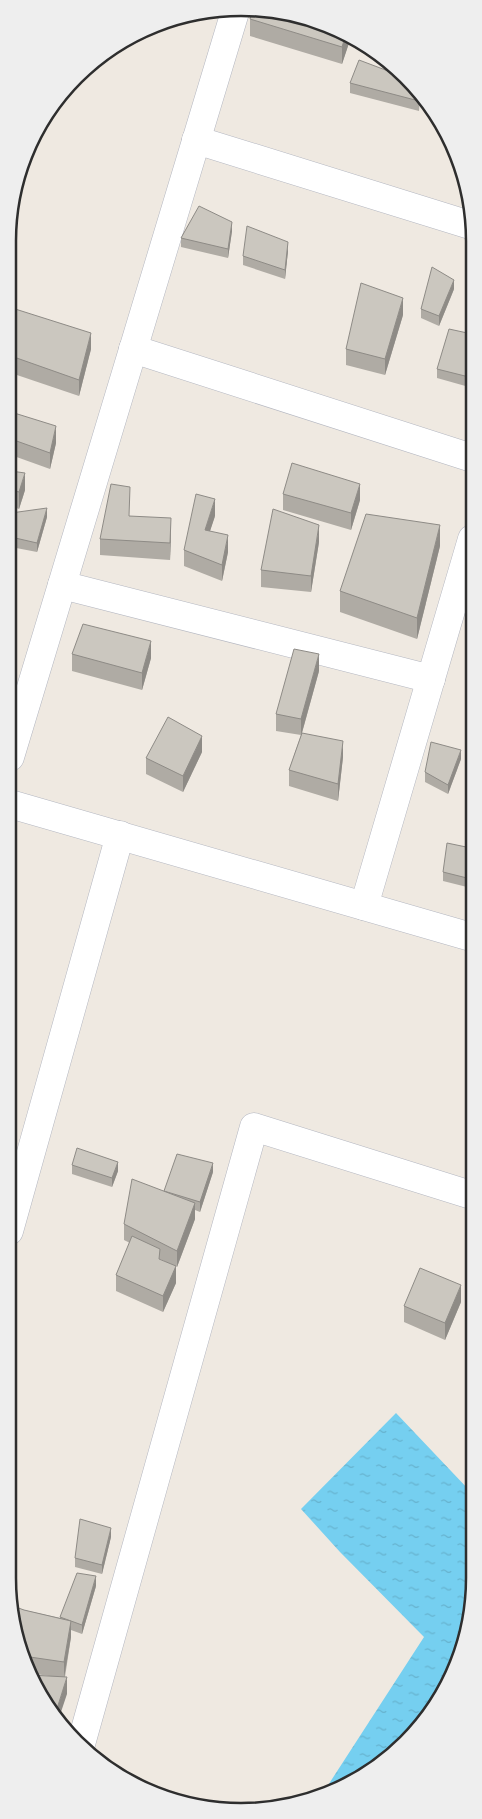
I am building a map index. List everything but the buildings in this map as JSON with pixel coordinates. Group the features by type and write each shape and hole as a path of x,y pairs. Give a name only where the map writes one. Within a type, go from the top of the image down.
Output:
{"street":[{"path":"16,737 234,16"},
{"path":"196,140 465,224"},
{"path":"133,348 466,456"},
{"path":"364,906 466,559"},
{"path":"62,585 431,679"},
{"path":"16,806 466,935"},
{"path":"16,1206 120,835"},
{"path":"83,1738 254,1128 466,1193"}],"water":[{"path":"396,1413 466,1487 466,1578 464,1607 454,1650 443,1677 428,1703 400,1737 366,1765 328,1786 424,1637 340,1552 301,1509"}]}
